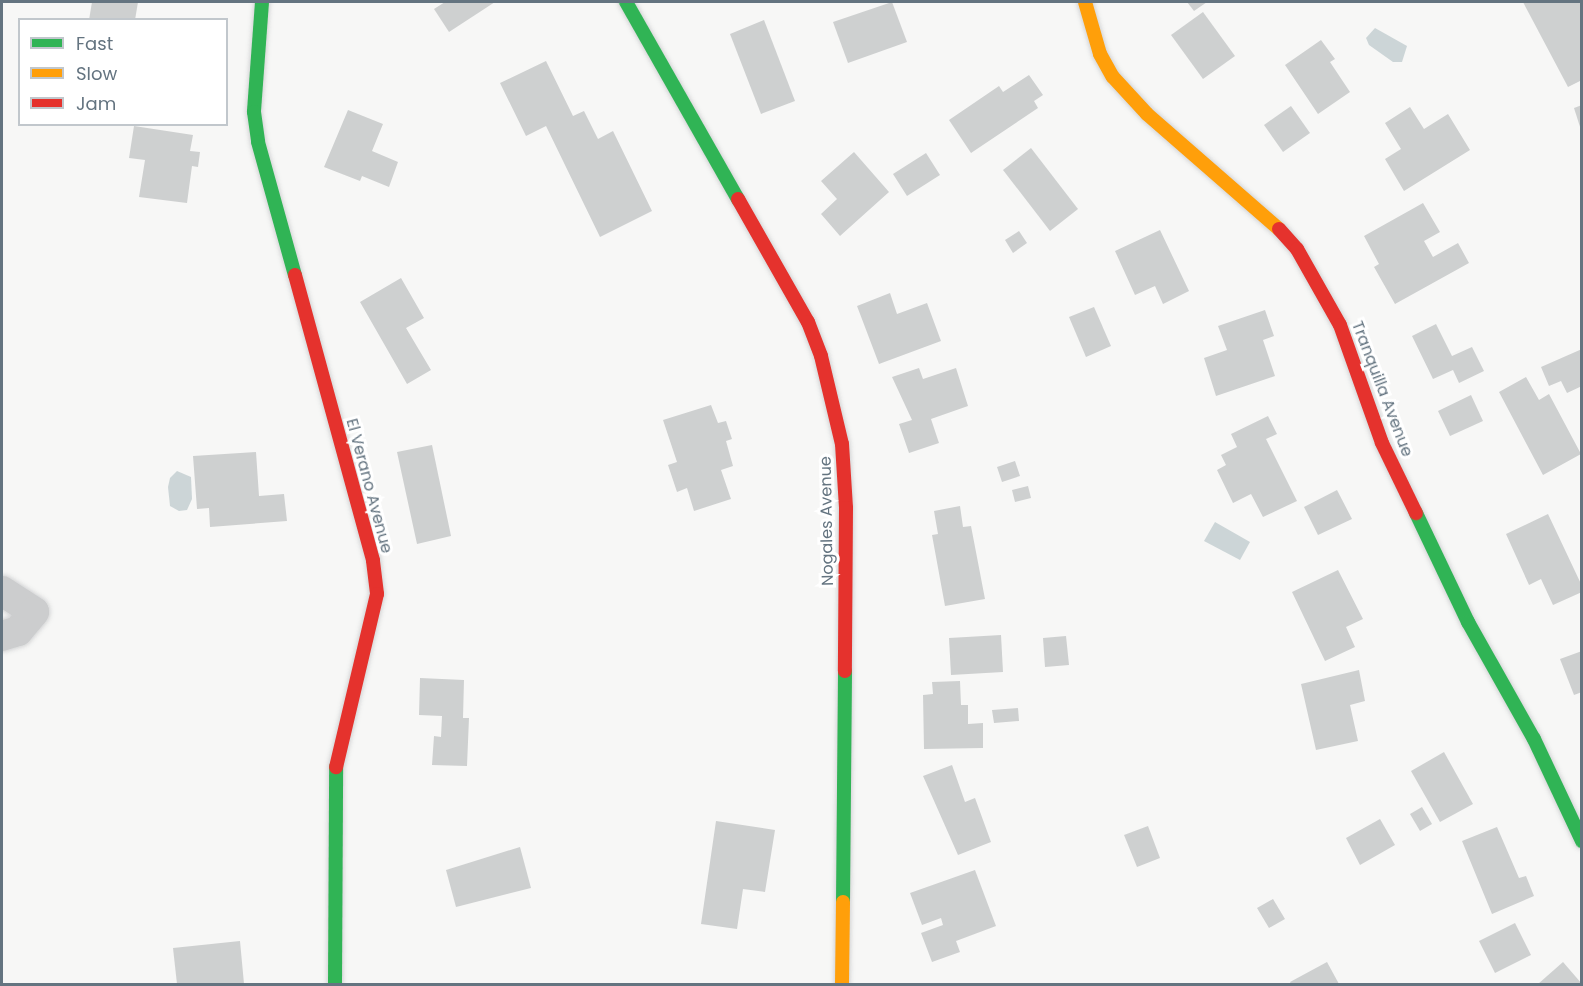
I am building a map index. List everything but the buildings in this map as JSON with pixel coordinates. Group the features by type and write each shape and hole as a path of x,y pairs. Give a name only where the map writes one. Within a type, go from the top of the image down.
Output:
{"street":[{"name":"El Verano Avenue","path":"262,2 254,112 258,142 373,561 377,594 359,681 336,761 335,984"},
{"name":"Nogales Avenue","path":"626,2 808,322 821,356 842,444 846,508 842,984"},
{"name":"Tranquilla Avenue","path":"1085,2 1100,54 1113,77 1147,114 1264,212 1297,249 1340,325 1382,442 1448,580 1534,739 1581,841"},
{"path":"2,591 34,612 18,631 2,636"}],"shaded area":[{"path":"1375,28 1407,46 1402,62 1393,62 1369,45 1366,38"},
{"path":"177,471 191,477 192,499 187,510 179,511 170,506 168,487 170,478"},
{"path":"1215,522 1250,542 1240,560 1204,541"}],"traffic: fast":[{"path":"262,2 254,112 258,142 295,275"},
{"path":"626,2 738,199"},
{"path":"1416,513 1468,622 1534,739 1582,841"},
{"path":"843,902 845,671"},
{"path":"335,984 336,767"}],"traffic: slow":[{"path":"1085,2 1100,54 1113,77 1147,114 1279,229"},
{"path":"842,984 843,902"}],"traffic: jam":[{"path":"738,199 808,322 821,356 842,444 846,508 845,671"},
{"path":"1279,229 1297,249 1340,325 1382,443 1416,513"},
{"path":"295,275 373,561 377,594 336,767"}]}
